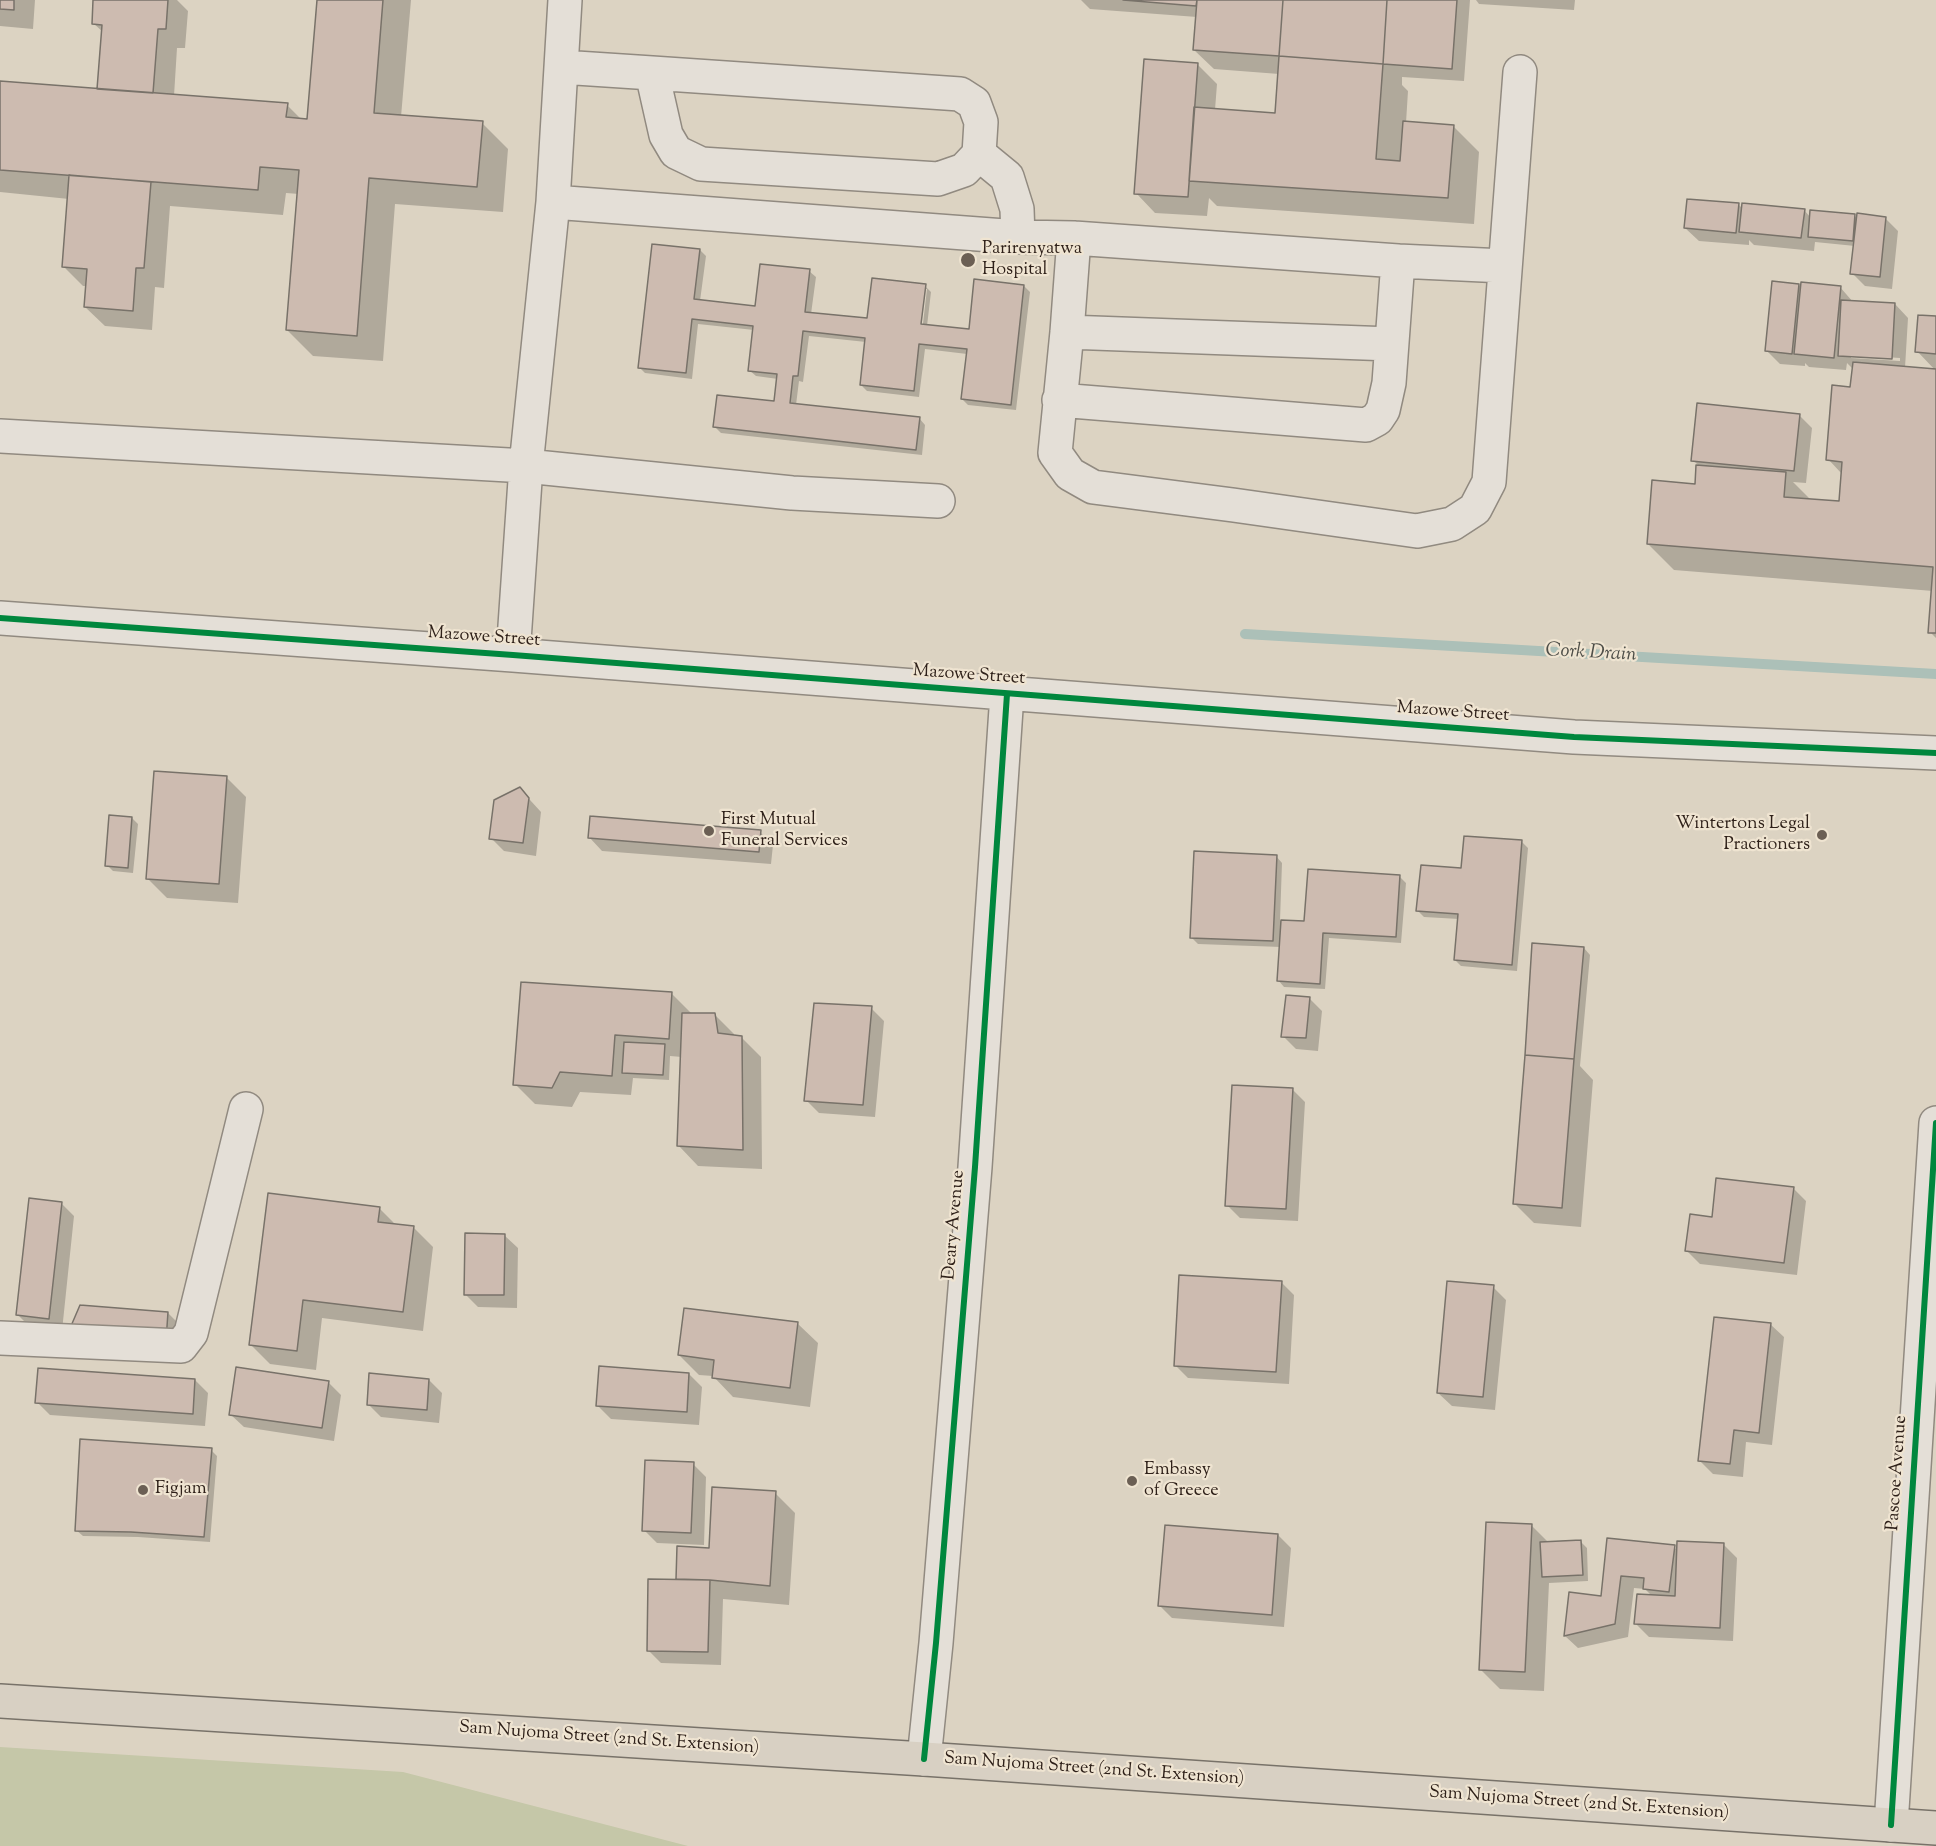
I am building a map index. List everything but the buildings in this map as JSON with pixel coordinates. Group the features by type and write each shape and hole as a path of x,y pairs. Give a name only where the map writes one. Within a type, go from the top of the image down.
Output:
{"highway":[{"name":"Sam Nujoma Street (2nd St. Extension)","path":"0,1701 924,1759 1936,1828"}],"street":[{"path":"513,655 526,466 553,202 565,0"},
{"path":"561,67 652,73 960,94 974,103 981,122 979,154 964,170 938,179 701,164 676,152 666,135 652,73"},
{"path":"1074,238 1055,453 1070,474 1093,487 1417,531 1452,524 1475,509 1489,482 1520,72"},
{"path":"979,154 1007,177 1017,209 1018,237"},
{"path":"553,202 1018,237 1074,238 1398,261 1504,266"},
{"path":"1059,400 1366,425 1377,419 1383,410 1389,383 1398,261"},
{"path":"1067,332 1391,344"},
{"path":"0,436 526,466 792,493 938,501"},
{"name":"Mazowe Street","path":"0,618 1574,737 1936,753"},
{"name":"Deary Avenue","path":"924,1759 936,1643 975,1167 1007,694"},
{"path":"0,1338 181,1346 191,1333 246,1109"},
{"name":"Pascoe Avenue","path":"1891,1825 1936,1123"}],"green space":[{"path":"0,1747 403,1772 688,1846 0,1846"}],"waterway":[{"name":"Cork Drain","path":"1245,634 1936,674"}],"cycle path":[{"path":"0,618 1574,737 1936,753"},
{"path":"924,1759 936,1643 975,1167 1007,694"},
{"path":"1891,1825 1936,1123"}],"place":[{"name":"Parirenyatwa Hospital","path":"968,260"},
{"name":"First Mutual Funeral Services","path":"709,831"},
{"name":"Wintertons Legal Practioners","path":"1822,835"},
{"name":"Embassy of Greece","path":"1132,1481"},
{"name":"Figjam","path":"143,1490"}]}
